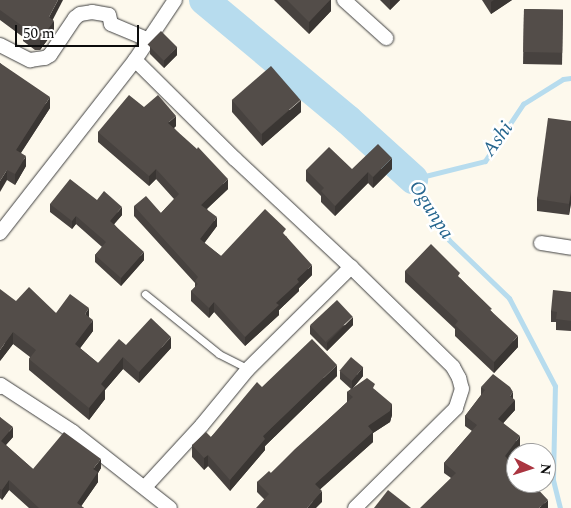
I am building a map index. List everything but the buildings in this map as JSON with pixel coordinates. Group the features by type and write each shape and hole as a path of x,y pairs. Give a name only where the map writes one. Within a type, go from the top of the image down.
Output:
{"street":[{"path":"0,233 135,60 175,0"},
{"path":"344,0 386,38"},
{"path":"0,45 30,60 45,58 80,14 92,12 109,15 111,24 149,40"},
{"path":"135,60 235,160 351,267 453,367 462,389 456,408 355,508"},
{"path":"541,244 571,248"},
{"path":"145,487 202,425 248,369 351,267"},
{"path":"0,386 73,432 170,508"}],"lane":[{"path":"145,294 219,354 248,369"}],"waterway":[{"name":"Ogunpa","path":"204,0 348,120 413,179"},
{"name":"Ogunpa","path":"560,508 553,479 555,386 509,298 449,240 413,179 485,161 523,104 563,79 571,78"}],"water label":[{"name":"Ashi","path":"498,139"}]}
